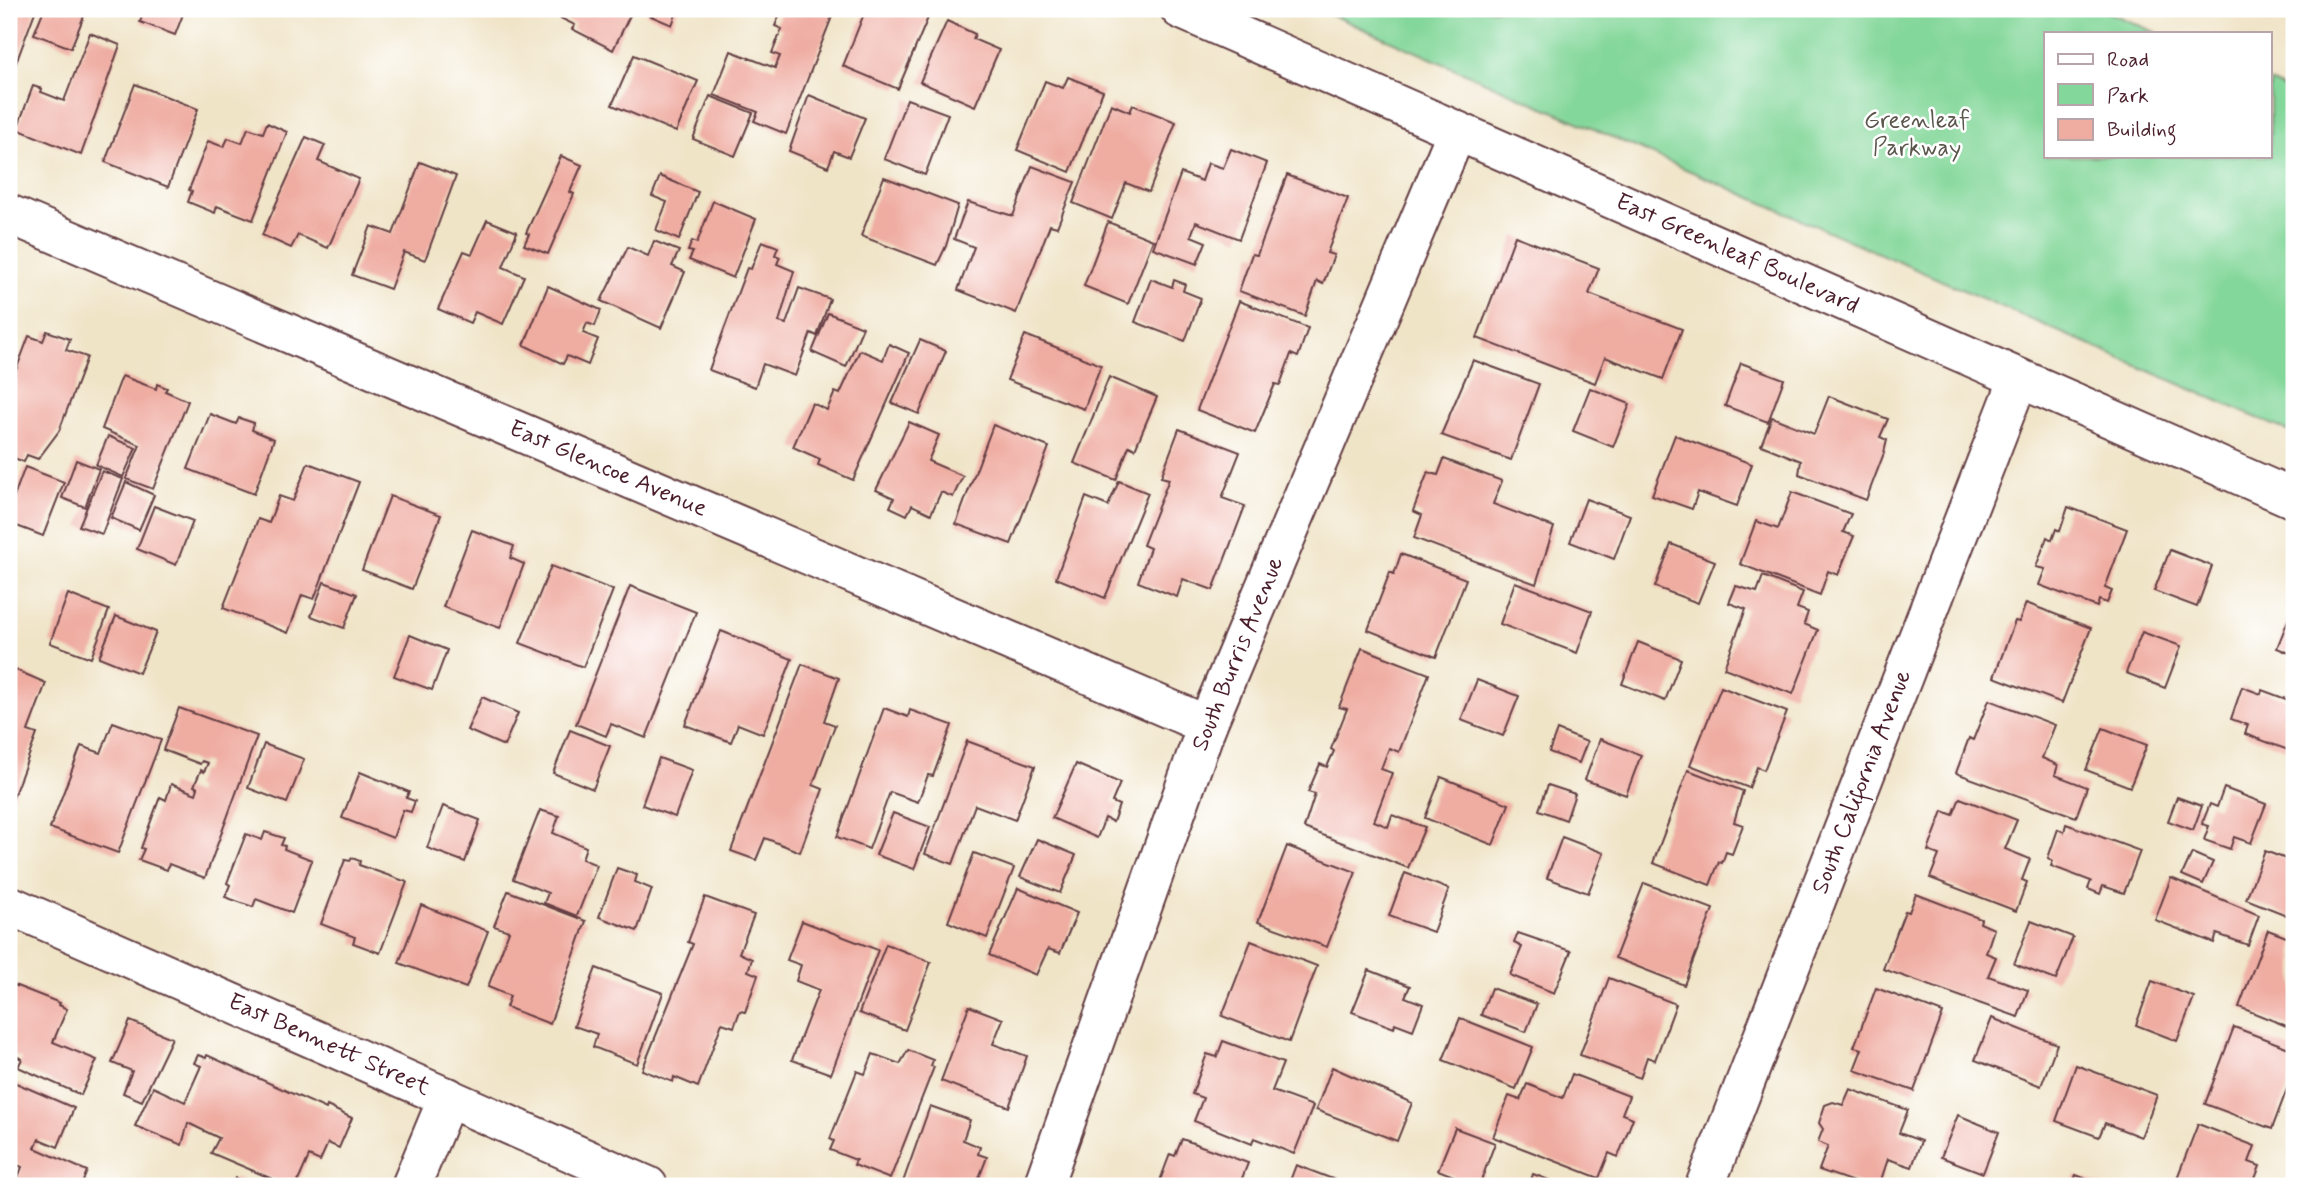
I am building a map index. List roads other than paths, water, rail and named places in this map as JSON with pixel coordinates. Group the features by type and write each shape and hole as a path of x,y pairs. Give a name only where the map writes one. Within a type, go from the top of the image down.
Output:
{"street":[{"name":"East Greenleaf Boulevard","path":"1180,9 2294,499"},
{"name":"South Burris Avenue","path":"1043,1186 1208,725 1457,131"},
{"name":"East Glencoe Avenue","path":"9,214 1208,725"},
{"name":"South California Avenue","path":"1705,1186 2019,378"},
{"name":"East Bennett Street","path":"9,905 648,1186"},
{"path":"411,1186 448,1097"}],"park label":[{"name":"Greenleaf Parkway","path":"1917,134"}]}
